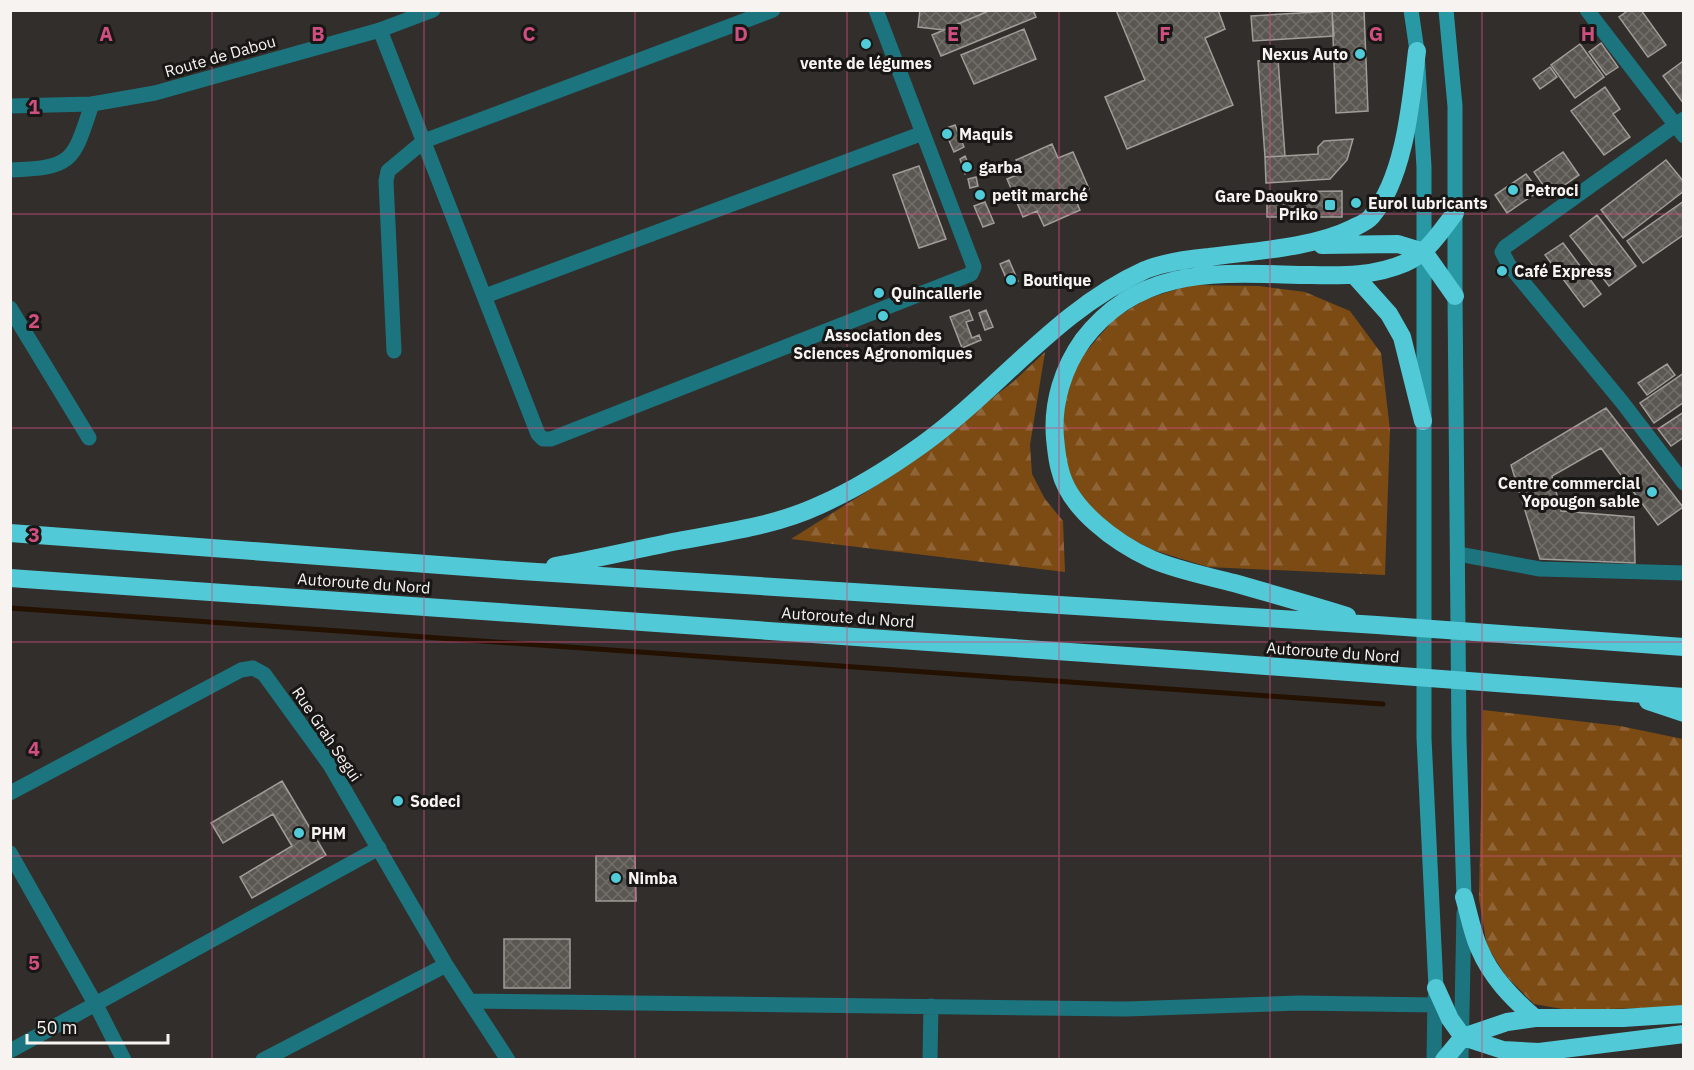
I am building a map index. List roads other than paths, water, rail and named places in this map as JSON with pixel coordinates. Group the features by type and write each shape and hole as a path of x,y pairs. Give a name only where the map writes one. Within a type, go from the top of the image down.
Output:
{"highway":[{"path":"1285,247 1346,231 1370,219 1386,192 1402,151 1417,51"},
{"path":"1377,625 1152,559 1117,540 1094,522 1073,498 1060,471 1055,435 1059,393 1062,378 1073,354 1090,331 1110,311 1140,292 1166,281 1201,276 1230,274 1355,276 1404,263 1424,252 1455,213"},
{"path":"521,571 587,561 754,527 818,506 868,480 924,443 975,402 1078,310 1124,280 1151,268 1178,261 1285,247 1398,244 1424,252 1455,296"},
{"path":"1355,276 1389,314 1402,337 1423,421"},
{"name":"Autoroute du Nord","path":"10,532 521,571 1377,625 1683,647"},
{"name":"Autoroute du Nord","path":"10,578 1683,697"},
{"path":"1627,694 1683,713"},
{"path":"1464,897 1479,948 1496,979 1516,1002 1535,1018"},
{"path":"1435,996 1463,1037 1503,1050 1535,1056 1683,1034"},
{"path":"1444,1059 1463,1037 1507,1022 1535,1018 1623,1018 1683,1014"}],"main road":[{"path":"1411,10 1417,51 1424,167 1422,565 1424,738 1435,996"},
{"path":"1446,10 1455,106 1459,739 1464,897"}],"street":[{"name":"Route de Dabou","path":"10,106 92,104 155,93 380,30 433,10"},
{"path":"394,351 386,181 388,171 424,141 773,10"},
{"path":"380,30 538,434 543,439 551,439 971,274 974,267 876,10"},
{"path":"1587,10 1681,127 1505,247 1502,252 1509,265 1622,402 1683,483"},
{"path":"10,170 60,165 78,148 92,104"},
{"path":"484,296 922,133"},
{"path":"10,308 89,438"},
{"path":"1458,559 1539,569 1683,573"},
{"name":"Rue Grah Segui","path":"10,793 240,670 253,668 264,674 330,765 446,965 508,1059"},
{"path":"10,1051 379,848"},
{"path":"10,853 124,1059"},
{"path":"1461,1059 1464,897"},
{"path":"263,1059 446,965"},
{"path":"471,1001 1126,1009 1435,996 1434,1059"},
{"path":"930,1059 931,1006"}],"waterway":[{"path":"10,608 1383,704"}],"place":[{"name":"vente de légumes","path":"866,44"},
{"name":"Nexus Auto","path":"1360,54"},
{"name":"Maquis","path":"947,134"},
{"name":"garba","path":"967,167"},
{"name":"Petroci","path":"1513,190"},
{"name":"petit marché","path":"980,195"},
{"name":"Eurol lubricants","path":"1356,203"},
{"name":"Gare Daoukro Priko","path":"1330,205"},
{"name":"Café Express","path":"1502,271"},
{"name":"Boutique","path":"1011,280"},
{"name":"Quincallerie","path":"879,293"},
{"name":"Association des Sciences Agronomiques","path":"883,316"},
{"name":"Centre commercial Yopougon sable","path":"1652,492"},
{"name":"Sodeci","path":"398,801"},
{"name":"PHM","path":"299,833"},
{"name":"Nimba","path":"616,878"}]}
